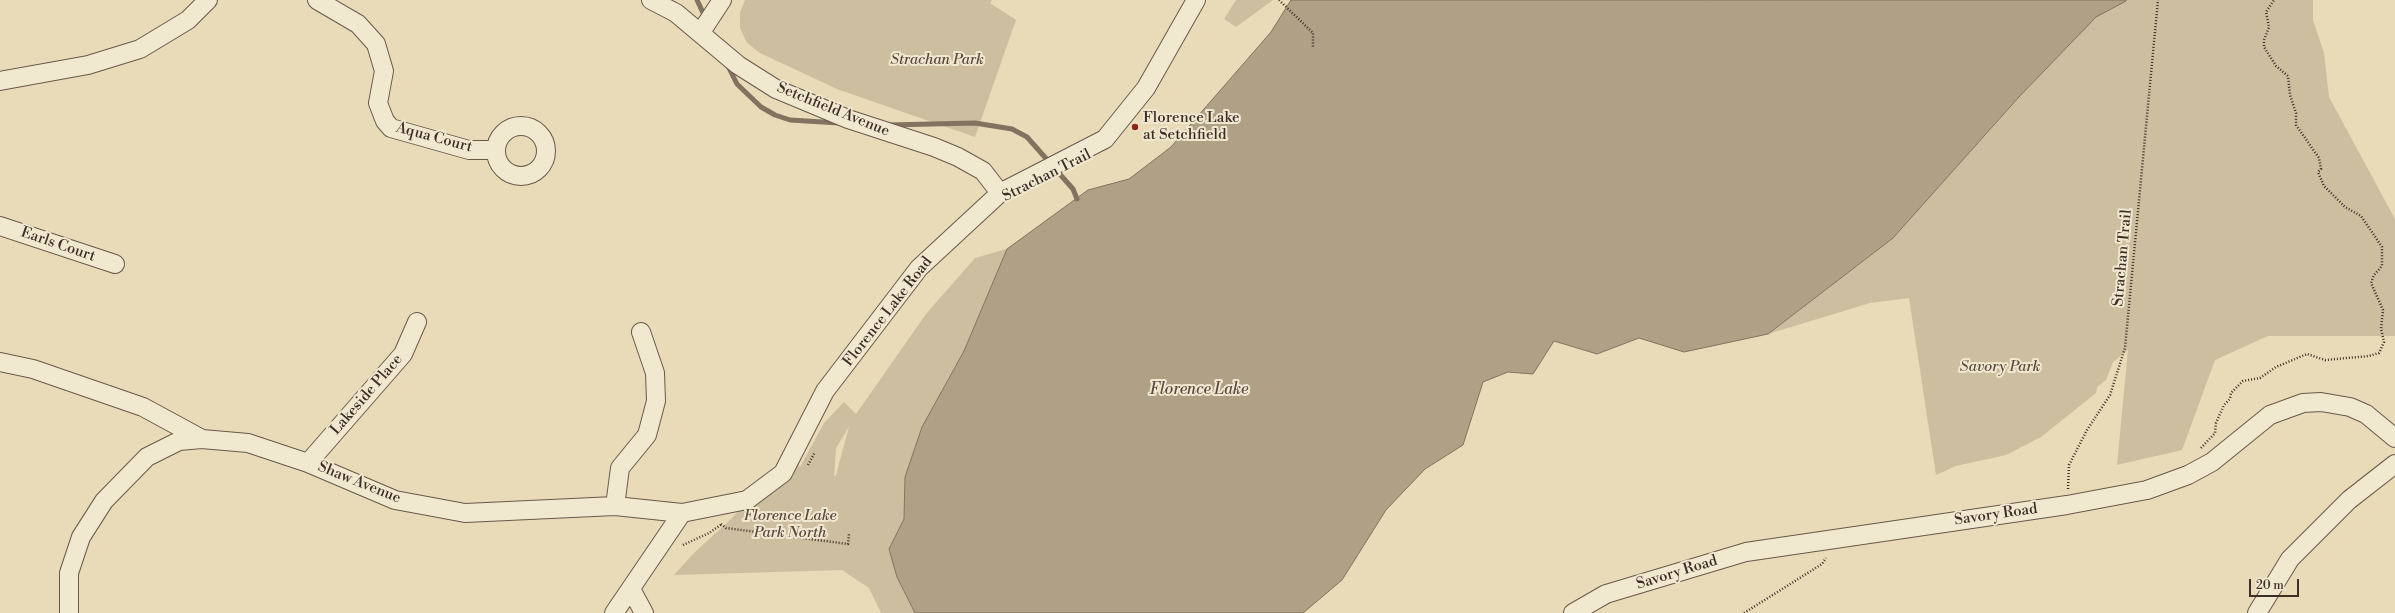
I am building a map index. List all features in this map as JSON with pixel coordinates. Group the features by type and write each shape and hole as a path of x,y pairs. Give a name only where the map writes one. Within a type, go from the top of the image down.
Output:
{"street":[{"path":"0,81 88,65 140,49 188,20 208,0"},
{"name":"Aqua Court","path":"317,0 358,24 376,44 384,72 378,103 385,121 391,128 469,150 496,150"},
{"name":"Setchfield Avenue","path":"651,0 676,13 701,32 738,65 776,89 848,119 934,147 958,158 983,171 1000,193"},
{"path":"701,32 722,0"},
{"name":"Florence Lake Road","path":"682,513 747,500 783,473 825,391 919,268 1000,193 1104,139 1146,88 1196,0"},
{"name":"Earls Court","path":"0,226 115,264"},
{"name":"Lakeside Place","path":"308,463 403,354 417,322"},
{"path":"615,506 620,468 647,435 656,401 655,373 641,332"},
{"name":"Shaw Avenue","path":"0,362 33,369 143,407 202,439 248,443 308,463 395,500 465,513 615,506 682,513"},
{"name":"Savory Road","path":"1573,613 1606,594 1746,552 2067,505 2147,490 2188,475 2212,462 2270,415 2303,403 2335,403 2350,407 2366,414 2395,438"},
{"path":"69,613 69,573 82,537 104,501 147,457 180,441 202,439"},
{"path":"2257,613 2290,559 2349,500 2395,464"},
{"path":"614,613 682,513"},
{"path":"631,589 644,613"}],"path":[{"path":"1279,0 1313,33 1313,47"},
{"name":"Strachan Trail","path":"2067,505 2069,465 2087,430 2110,395 2122,363 2126,340 2158,0"},
{"path":"2199,451 2215,433 2216,423 2224,405 2230,399 2231,393 2243,381 2260,378 2276,367 2307,354 2325,360 2348,356 2362,357 2379,353 2384,342 2381,330 2383,310 2371,283 2374,275 2382,266 2382,247 2361,216 2345,207 2324,186 2318,172 2321,169 2319,158 2296,125 2296,113 2290,95 2288,76 2276,66 2264,47 2264,40 2268,27 2266,12 2274,0"},
{"path":"807,467 812,461 816,448"},
{"path":"677,547 709,533 726,521"},
{"path":"721,524 726,528 848,544 849,534"},
{"path":"1744,613 1822,564 1839,538"}],"green space":[{"name":"Strachan Park","path":"745,0 992,0 990,3 1016,20 975,137 837,89 760,53 747,43 740,28 740,13"},
{"path":"1236,0 1273,0 1236,27 1224,19"},
{"name":"Savory Park","path":"2126,0 2313,0 2313,20 2324,53 2329,97 2395,219 2395,336 2268,336 2215,360 2182,450 2117,465 2128,350 2113,362 2106,380 2097,387 2096,393 2041,437 2006,455 1956,466 1936,475 1909,298 1870,303 1768,334 1893,238 2018,98 2096,16"},
{"name":"Florence Lake Park North","path":"1007,249 964,351 922,427 905,477 904,519 889,549 897,577 915,613 881,613 869,588 842,570 674,575 695,552 728,522 790,457 800,467 824,423 844,402 856,414 926,314 975,258","holes":["849,427 836,475 834,476 836,448"]}],"water":[{"name":"Florence Lake","path":"1291,0 2126,1 2096,17 2018,98 1893,238 1768,334 1684,352 1639,338 1597,354 1554,341 1533,374 1508,372 1483,382 1463,445 1425,469 1386,510 1342,580 1303,613 915,613 897,577 889,549 904,519 905,477 922,427 964,351 1007,249 1088,190 1129,179 1171,147 1271,32"}],"waterway":[{"path":"697,0 705,17"},
{"path":"728,66 737,84 761,107 775,115 790,120 839,123"},
{"path":"889,125 975,123 1012,129 1027,137 1073,189 1077,199"}],"place":[{"name":"Florence Lake at Setchfield","path":"1135,127"}]}
